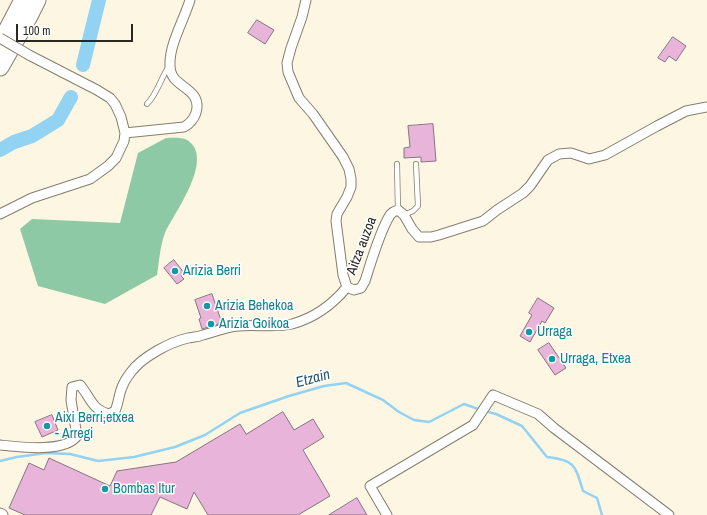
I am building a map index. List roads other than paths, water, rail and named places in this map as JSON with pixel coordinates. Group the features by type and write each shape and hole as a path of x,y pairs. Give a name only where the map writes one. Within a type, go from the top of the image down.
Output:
{"highway":[{"path":"0,44 23,0"},
{"path":"0,67 37,0"}],"street":[{"path":"125,134 184,127 188,125 195,117 197,108 196,99 176,81 171,73 170,64 172,50 190,0"},
{"name":"Aitza auzoa","path":"306,0 307,3 287,63 288,72 299,98 313,114 343,157 349,169 351,187 337,214 336,221 347,287 354,290 361,288 365,281 390,213 401,212"},
{"path":"0,38 110,98 121,116 125,134 124,142 116,158 90,179 32,198 0,214"},
{"path":"401,212 412,230 419,237 431,237 483,221 523,193 530,186 548,160 559,154 571,153 589,159 605,155 686,111 707,107"},
{"path":"0,445 46,448 74,441 77,436 71,400 72,386 80,385 86,392 92,405 100,412 109,414 115,411 123,385 132,370 141,361 158,350 187,338 200,336 230,327 292,324 308,318 323,309 347,287"},
{"path":"387,515 370,486 473,425 494,395 538,414 554,428 669,515"}],"lane":[{"path":"147,104 151,100 170,64"},
{"path":"396,164 401,212 413,211 418,206 416,164"}],"waterway":[{"path":"83,65 99,0"},
{"path":"0,150 14,142 32,136 58,120 71,97"},
{"name":"Etzain","path":"0,461 46,453 70,454 98,461 134,457 175,447 205,435 240,413 324,386 346,383 383,400 399,412 414,420 429,422 464,404 481,410"},
{"name":"Etzain","path":"485,411 496,414 522,426 547,457 569,462 578,475 583,491 597,498 602,515"}],"place":[{"name":"Arizia Berri","path":"175,271"},
{"name":"Arizia Behekoa","path":"207,306"},
{"name":"Arizia Goikoa","path":"211,324"},
{"name":"Urraga","path":"529,332"},
{"name":"Urraga, Etxea","path":"552,359"},
{"name":"Aixi Berri,etxea - Arregi","path":"47,426"},
{"name":"Bombas Itur","path":"105,489"}]}
